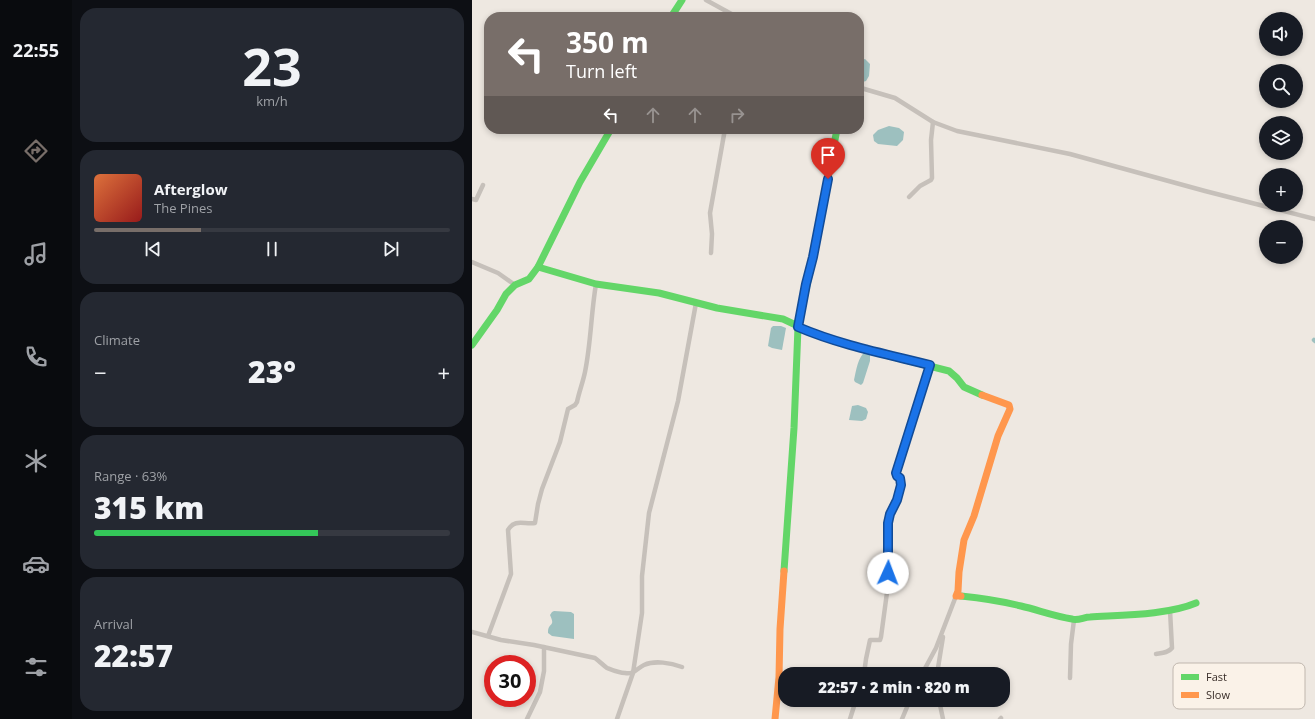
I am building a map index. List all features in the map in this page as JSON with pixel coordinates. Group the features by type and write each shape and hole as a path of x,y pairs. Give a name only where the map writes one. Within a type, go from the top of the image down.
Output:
{"street":[{"path":"674,12 682,0"},
{"path":"706,0 728,12"},
{"path":"864,90 895,98 934,122 957,131 1070,154 1212,193 1315,219"},
{"path":"909,197 920,186 932,178 931,140 934,122"},
{"path":"472,345 497,310 506,294 515,285 529,279 538,267 580,182 607,134"},
{"path":"710,253 712,234 710,213 724,134"},
{"path":"776,719 787,514 794,428 798,327 836,134"},
{"path":"472,199 476,200 483,185"},
{"path":"472,262 498,273 515,285"},
{"path":"538,267 596,284 659,293 738,312 783,319 817,335 874,352 949,371 964,387 1009,405 1010,409 998,436 974,516 964,540 959,572 958,591 944,630 926,667"},
{"path":"488,636 510,574 508,530 520,522 535,523 542,489 560,442 568,409 577,402 585,374 592,327 596,284"},
{"path":"617,719 633,673 642,613 642,576 649,513 678,401 696,303"},
{"path":"865,667 870,640 880,640 881,637 888,585 888,523 901,485 900,478 896,473 930,365"},
{"path":"956,596 983,598 1074,620 1086,616 1129,615 1170,610 1187,607 1196,603"},
{"path":"1156,654 1164,653 1172,648 1170,610"},
{"path":"1070,678 1071,644 1074,620"},
{"path":"938,667 944,630"},
{"path":"472,632 501,640 544,647 595,658 605,667 624,673 633,673 644,665 652,663 682,667"},
{"path":"528,719 540,692 544,671 544,647"},
{"path":"850,719 854,707"},
{"path":"902,719 907,707"},
{"path":"940,707 943,719"}],"water":[{"path":"864,59 870,64 869,76 864,82"},
{"path":"889,126 899,128 904,132 903,140 897,146 878,144 874,141 873,135 878,130"},
{"path":"773,326 781,326 786,328 782,350 768,346 771,328"},
{"path":"866,351 870,353 870,361 861,385 854,380 859,360"},
{"path":"858,405 866,408 868,412 866,419 862,421 849,420 852,406"},
{"path":"554,611 571,612 574,614 574,639 552,636 548,633 548,629 552,623 550,615"}],"traffic: fast":[{"path":"674,12 682,0"},
{"path":"472,345 497,310 506,294 515,285 529,279 538,267 580,182 608,134"},
{"path":"784,571 794,428 798,327 836,134"},
{"path":"538,267 596,284 659,293 717,308 783,319 817,335 874,352 949,371 964,387 982,395"},
{"path":"961,596 1006,603 1074,619 1158,612 1185,607 1196,603"}],"traffic: slow":[{"path":"961,596 956,596 958,591 959,572 964,540 974,516 998,436 1010,409 1009,405 982,395"},
{"path":"775,719 779,677 780,629 784,571"}],"route":[{"path":"828,179 798,327 817,335 874,352 930,365 896,473 900,478 901,485 888,523 888,573"}]}
